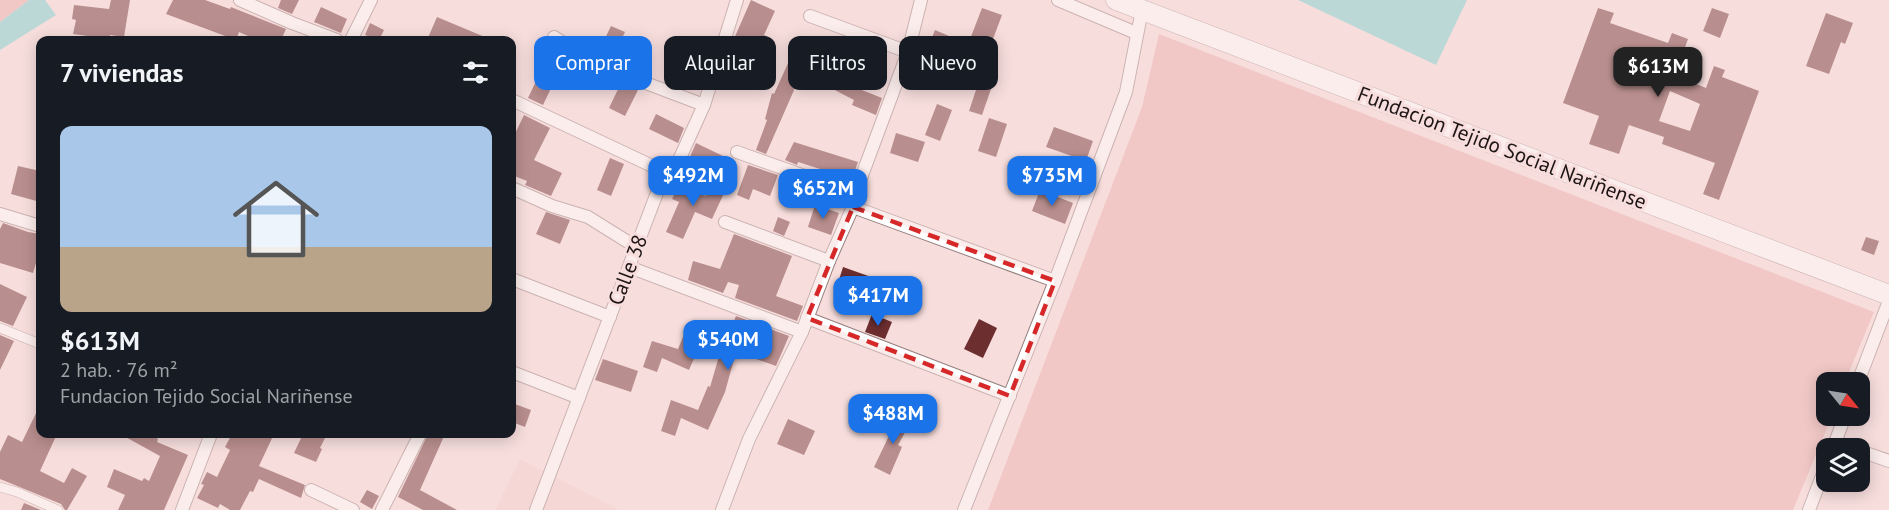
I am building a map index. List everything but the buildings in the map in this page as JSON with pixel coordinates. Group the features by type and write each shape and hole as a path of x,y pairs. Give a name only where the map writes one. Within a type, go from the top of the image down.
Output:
{"main road":[{"name":"Fundacion Tejido Social Nariñense","path":"1116,0 1889,295"}],"street":[{"path":"240,0 292,24 326,36"},
{"path":"353,36 371,0"},
{"name":"Calle 38","path":"536,510 665,172 679,160 704,105 737,0"},
{"path":"912,36 921,0"},
{"path":"1058,0 1137,33"},
{"path":"964,510 1055,281 1126,92 1142,10"},
{"path":"810,16 899,49"},
{"path":"722,510 748,439 802,332 829,261 854,207 855,194 899,76"},
{"path":"652,85 704,105"},
{"path":"516,102 665,172"},
{"path":"737,152 855,194"},
{"path":"516,190 552,206 588,217 636,247"},
{"path":"854,207 1055,281"},
{"path":"0,214 36,224"},
{"path":"725,222 829,261"},
{"path":"629,267 802,332"},
{"path":"516,281 610,317"},
{"path":"1862,372 1889,301"},
{"path":"807,318 1010,396"},
{"path":"0,328 36,342"},
{"path":"516,374 579,398"},
{"path":"182,510 209,438"},
{"path":"382,510 418,438"},
{"path":"1870,454 1889,461"},
{"path":"0,487 58,510"},
{"path":"311,490 353,510"},
{"path":"1809,510 1816,492"}],"highlighted area":[{"path":"853,207 1055,281 1010,396 807,318"}],"shaded area":[{"path":"0,0 29,0 0,22"},
{"path":"1159,34 1874,312 1849,372 1816,372 1816,426 1828,426 1823,438 1816,438 1816,455 1793,510 988,510 1142,107"},
{"path":"520,459 620,510 495,510"}],"water":[{"path":"29,0 45,0 56,15 0,50 0,22"},
{"path":"1298,0 1467,0 1436,65"}]}
